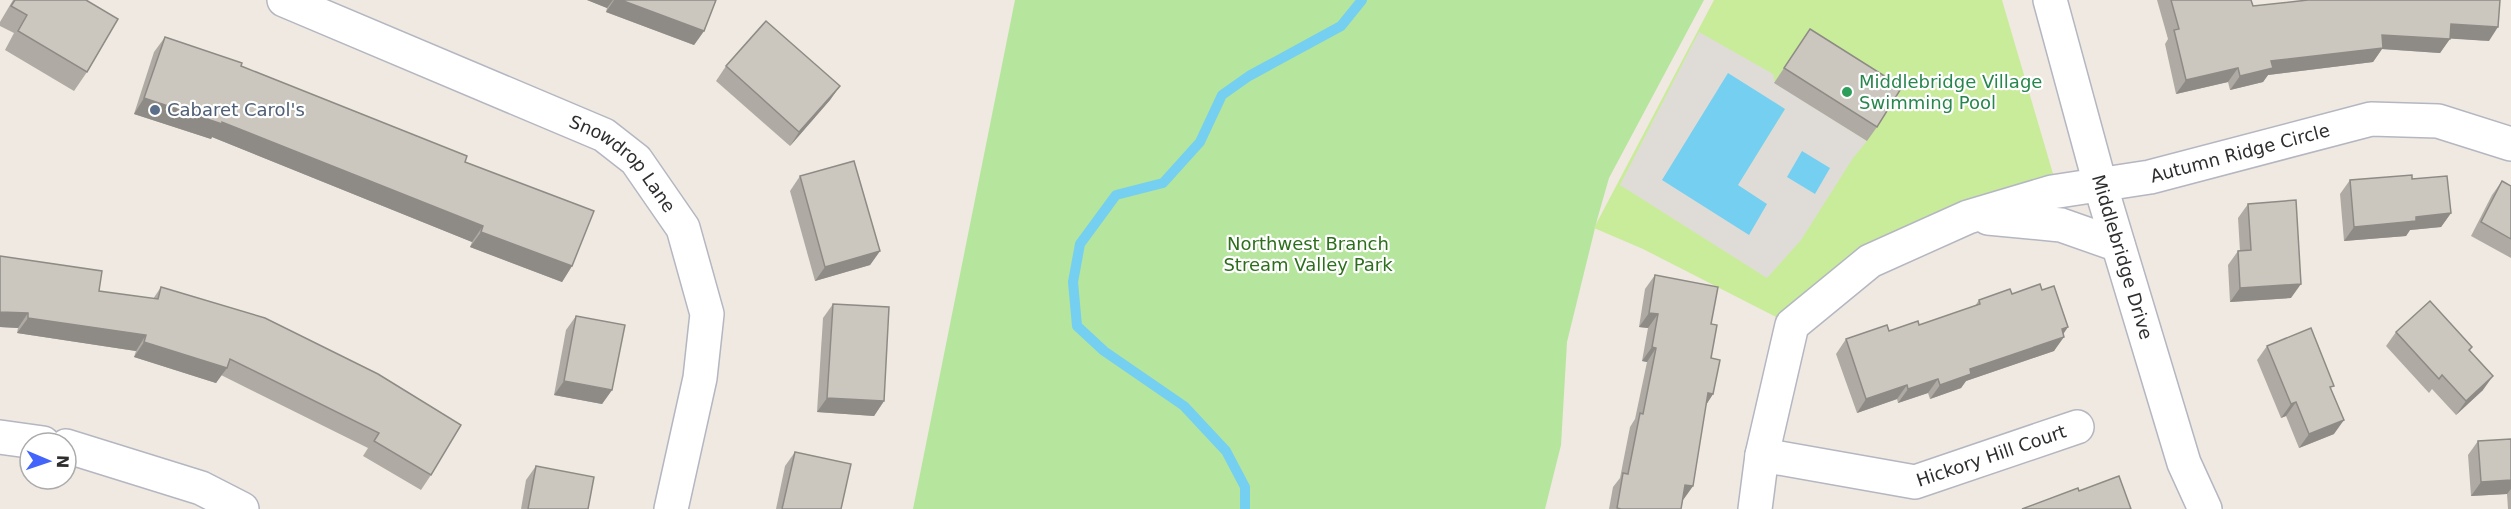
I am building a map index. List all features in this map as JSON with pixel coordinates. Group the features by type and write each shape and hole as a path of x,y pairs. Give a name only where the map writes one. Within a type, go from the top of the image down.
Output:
{"street":[{"name":"Snowdrop Lane","path":"284,0 604,135 636,160 683,228 706,314 700,378 671,509"},
{"name":"Middlebridge Drive","path":"2050,0 2100,184 2184,463 2205,509"},
{"name":"Autumn Ridge Circle","path":"1755,509 1762,455 1792,325 1870,261 1968,217 2052,192 2150,177 2371,119 2438,121 2511,144"},
{"name":"Autumn Ridge Circle","path":"1968,217 2061,225 2118,245"},
{"name":"Hickory Hill Court","path":"1762,455 1915,482 2077,427"},
{"path":"0,437 18,440"},
{"path":"78,450 201,488 242,509"}],"green space":[{"name":"Northwest Branch Stream Valley Park","path":"1015,0 1704,0 1609,178 1567,342 1561,445 1545,509 913,509"},
{"name":"Middlebridge Village Swimming Pool","path":"1714,0 2002,0 2056,184 1968,217 1792,325 1643,249 1594,228"}],"shaded area":[{"path":"1699,32 1773,74 1775,83 1867,141 1853,158 1801,240 1767,278 1620,185","holes":["1728,74 1785,109 1737,186"]}],"water":[{"path":"1728,73 1785,109 1738,185 1767,204 1749,235 1662,180"},
{"path":"1802,151 1830,168 1815,194 1787,177"}],"building":[{"path":"15,0 86,0 118,19 87,72 18,31 27,15 11,6"},
{"path":"621,0 716,0 704,31"},
{"path":"2171,0 2251,0 2253,6 2308,0 2500,0 2498,27 2451,24 2450,39 2382,35 2383,48 2271,61 2273,68 2240,76 2238,68 2186,80 2174,30 2179,29"},
{"path":"766,21 840,86 799,132 726,66"},
{"path":"1810,29 1902,87 1877,127 1784,68"},
{"path":"165,37 242,63 241,66 467,156 465,162 594,211 572,266 481,232 483,226 222,122 222,124 144,98"},
{"path":"854,161 880,251 825,267 800,176"},
{"path":"2412,175 2412,179 2447,176 2451,213 2416,217 2416,221 2354,227 2350,180"},
{"path":"2502,181 2511,186 2511,239 2481,222"},
{"path":"2296,200 2301,284 2240,288 2238,251 2251,250 2248,204"},
{"path":"0,256 102,271 99,291 158,299 161,287 265,318 378,374 461,425 431,475 374,441 379,433 230,359 227,368 144,342 146,335 28,318 28,313 0,312"},
{"path":"1655,275 1718,287 1711,324 1717,325 1711,358 1720,360 1713,394 1708,393 1693,486 1685,485 1681,509 1621,509 1617,508 1623,473 1628,474 1656,348 1652,347 1658,314 1649,313"},
{"path":"2040,284 2042,290 2054,286 2068,327 2062,329 2064,337 1970,369 1971,374 1940,385 1938,379 1908,389 1907,385 1866,399 1846,339 1887,325 1889,331 1918,321 1919,325 1980,304 1979,300 2010,289 2012,294"},
{"path":"2430,301 2472,347 2469,350 2493,376 2466,401 2442,375 2439,379 2396,332"},
{"path":"833,304 889,307 884,401 827,398"},
{"path":"576,316 625,325 612,390 564,381"},
{"path":"2311,328 2334,386 2330,387 2344,420 2309,434 2296,402 2291,404 2267,346"},
{"path":"2511,439 2511,480 2481,482 2478,441"},
{"path":"795,452 851,464 841,509 782,509"},
{"path":"536,466 594,477 588,509 528,509"},
{"path":"2119,476 2131,509 2022,509 2078,488 2079,491"}],"waterway":[{"path":"1245,509 1245,487 1226,451 1184,406 1104,351 1077,326 1073,282 1080,244 1116,195 1163,183 1200,142 1222,95 1249,76 1341,26 1362,0"}],"place":[{"name":"Middlebridge Village Swimming Pool","path":"1847,92"},
{"name":"Cabaret Carol's","path":"155,110"}]}
